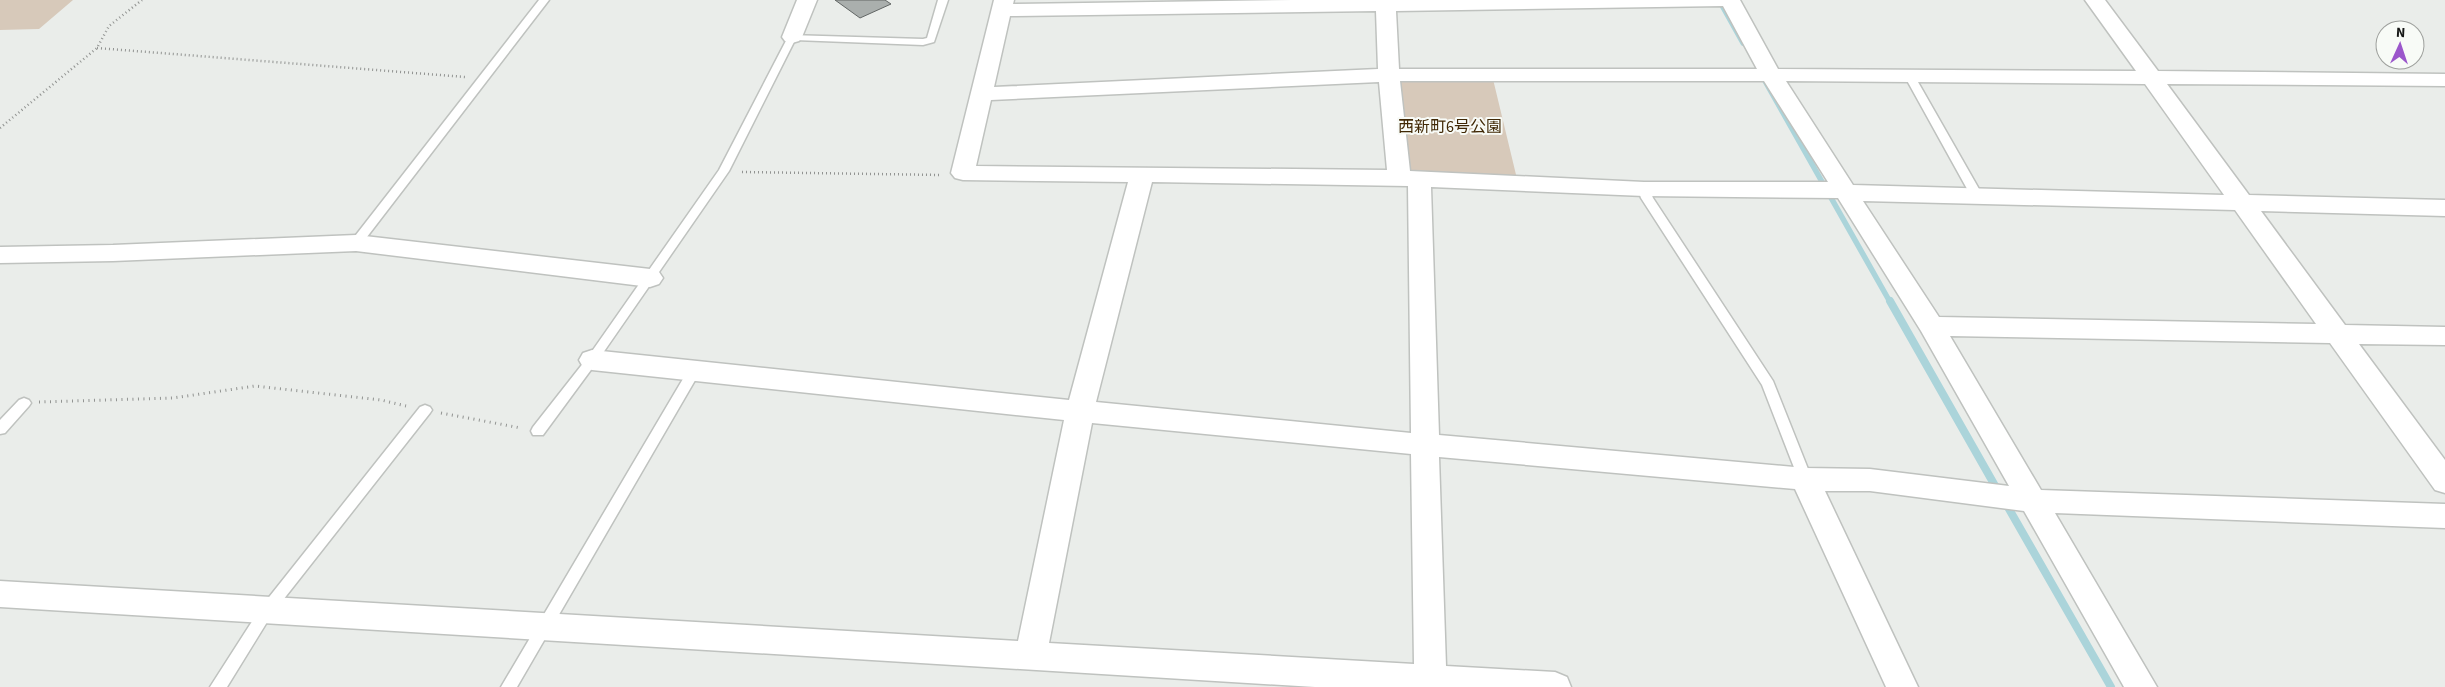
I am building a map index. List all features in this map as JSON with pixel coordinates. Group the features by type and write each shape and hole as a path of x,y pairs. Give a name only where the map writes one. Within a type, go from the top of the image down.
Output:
{"street":[{"path":"792,37 807,0"},
{"path":"2141,687 1931,326 1843,191 1771,74 1729,0 1386,5 1003,5 963,173 1409,178 1644,189 1843,191 2445,208"},
{"path":"2095,0 2445,482"},
{"path":"1386,5 1389,75 1409,178 1426,444 1430,679"},
{"path":"981,94 1389,75 1771,74 2445,80"},
{"path":"1032,655 1080,412 1142,175"},
{"path":"0,255 113,253 356,242 650,278"},
{"path":"1931,326 2445,336"},
{"path":"592,360 1080,412 1805,479 1880,481 2034,501 2445,516"},
{"path":"1805,479 1902,687"},
{"path":"0,594 1555,687"}],"lane":[{"path":"356,242 544,0"},
{"path":"538,431 592,360 724,171 792,37 924,42 932,40 943,0"},
{"path":"1909,75 1977,196"},
{"path":"1644,189 1647,198 1768,384 1805,479"},
{"path":"509,687 543,626 695,370"},
{"path":"0,429 24,402"},
{"path":"218,687 267,610 425,410"}],"path":[{"path":"1,126 97,48 109,26 142,0"},
{"path":"97,48 483,78"},
{"path":"724,171 942,175 963,173"},
{"path":"24,402 173,398 255,386 381,400 538,431"}],"green space":[{"path":"0,0 73,0 39,29 0,30"},
{"name":"西新町6号公園","path":"1389,75 1492,75 1518,183 1399,178"}],"building":[{"path":"835,0 885,0 891,4 860,18"}],"waterway":[{"path":"1719,0 1743,43"},
{"path":"1765,81 1890,302"},
{"path":"1890,301 1998,491"},
{"path":"2005,502 2111,687"}]}
